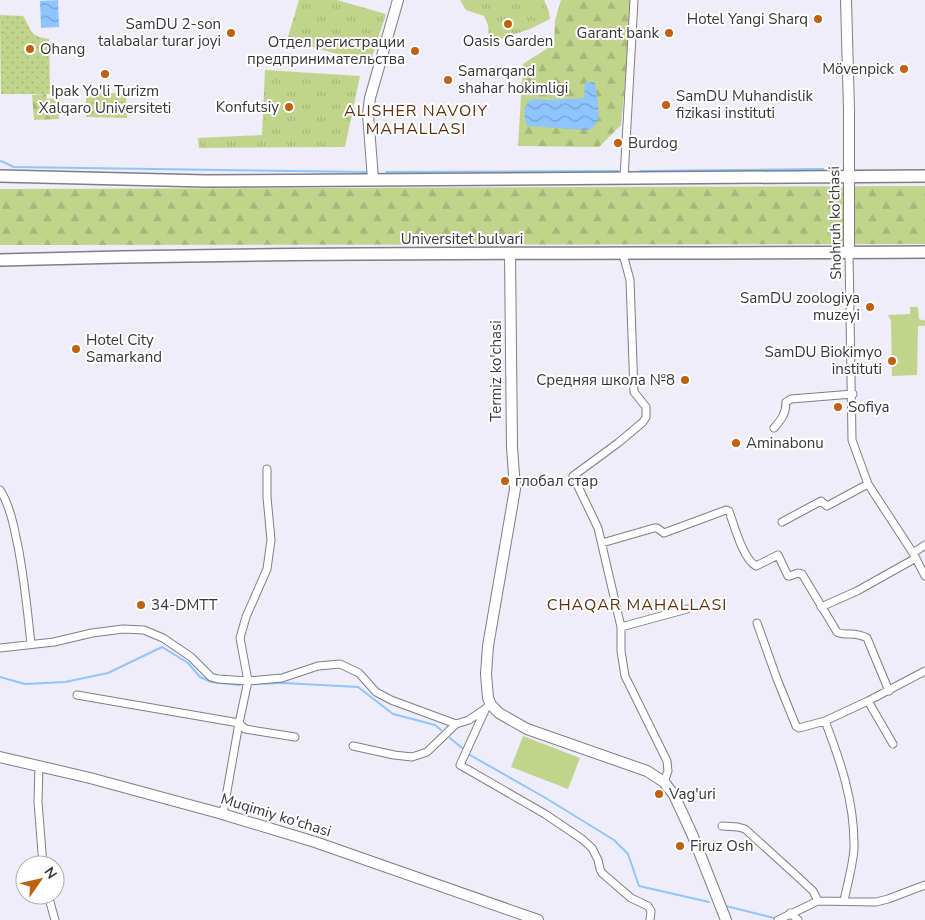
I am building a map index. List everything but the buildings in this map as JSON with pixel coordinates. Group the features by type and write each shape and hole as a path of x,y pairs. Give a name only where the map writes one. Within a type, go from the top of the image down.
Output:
{"main road":[{"path":"373,179 368,114 370,98 398,0"},
{"name":"Shohruh ko'chasi","path":"846,0 849,252"},
{"path":"0,176 206,181 925,176"},
{"name":"Universitet bulvari","path":"0,260 138,256 925,252"},
{"name":"Termiz ko'chasi","path":"488,706 486,683 488,646 515,488 512,447 510,253"},
{"path":"488,706 527,729 647,771 664,782 674,795 692,834 726,920"},
{"name":"Muqimiy ko'chasi","path":"0,756 223,814 315,842 538,920"}],"street":[{"path":"624,178 634,0"},
{"name":"Shohruh ko'chasi","path":"849,252 853,394 852,440 868,484 914,555 925,576"},
{"path":"623,254 630,280 634,392 646,407 646,417 625,438 573,476 598,528 621,627 621,651 625,676 667,761 668,771 664,782"},
{"path":"774,428 783,417 786,402 791,399 853,394"},
{"path":"223,814 248,681 240,638 246,617 269,562 271,540 266,497 267,469"},
{"path":"782,522 821,501 827,506 868,484"},
{"path":"0,490 6,498 22,563 32,644"},
{"path":"602,543 654,528 664,533 726,510 745,555 753,565 756,566 778,555 788,576 798,573 802,574 840,635 852,633 867,638 889,691"},
{"path":"821,607 857,591 914,555 925,545"},
{"path":"621,627 687,609"},
{"path":"758,622 777,679 796,726 799,728 824,721 868,702 925,671"},
{"path":"0,648 54,642 92,632 123,629 144,630 163,638 191,658 211,677 218,680 248,681 290,677 318,666 340,664 359,673 376,692 391,700 456,724"},
{"path":"76,695 239,723 245,728 294,737"},
{"path":"868,702 892,744"},
{"path":"353,746 412,757 426,752 456,724 469,720 488,706"},
{"path":"488,706 460,765 545,814 587,843 598,860 602,873 631,898 648,906 651,911 650,920"},
{"path":"824,721 841,762 848,788 854,845 844,901"},
{"path":"39,766 38,802 42,855"},
{"path":"722,826 745,829 798,877 812,891 818,901"},
{"path":"780,919 818,901 876,902 925,885"},
{"path":"51,905 55,920"},
{"path":"790,913 798,920"}],"green space":[{"path":"299,0 337,0 386,14 370,63 287,40"},
{"path":"460,0 544,0 550,19 530,29 500,39 489,38 488,25 484,16 466,10"},
{"path":"561,0 633,0 621,125 599,147 518,146 523,64 554,44 555,20"},
{"path":"0,15 23,16 34,34 49,39 50,94 1,94"},
{"path":"265,70 360,76 345,147 199,148 198,138 262,135"},
{"path":"126,93 127,118 86,117 86,94"},
{"path":"46,94 47,99 58,98 59,119 34,120 32,95"},
{"path":"925,186 925,244 0,245 0,189"},
{"path":"910,307 918,307 919,319 925,321 925,326 918,326 917,375 892,376 891,321 888,315 910,314"},
{"path":"523,736 580,758 568,789 511,767"}],"water":[{"path":"58,0 59,27 41,28 40,1"},
{"path":"585,82 595,82 599,114 593,127 588,130 527,126 525,111 532,99 584,98"}],"waterway":[{"path":"1,161 14,167 367,172"},
{"path":"640,171 823,169"},
{"path":"386,172 618,171"},
{"path":"0,677 25,684 65,682 108,673 162,647 188,663 200,677 211,682 240,685"},
{"path":"252,684 284,683 358,687 393,714 435,725 441,730"},
{"path":"450,738 462,748"},
{"path":"470,755 614,840 628,854 639,886 709,902"},
{"path":"726,906 778,919"}],"place":[{"name":"Hotel Yangi Sharq","path":"818,19"},
{"name":"Oasis Garden","path":"508,24"},
{"name":"SamDU 2-son talabalar turar joyi","path":"231,33"},
{"name":"Garant bank","path":"669,33"},
{"name":"Ohang","path":"30,49"},
{"name":"Отдел регистрации предпринимательства","path":"415,51"},
{"name":"Mövenpick","path":"904,69"},
{"name":"Ipak Yo'li Turizm Xalqaro Universiteti","path":"105,74"},
{"name":"Samarqand shahar hokimligi","path":"448,80"},
{"name":"SamDU Muhandislik fizikasi instituti","path":"666,105"},
{"name":"Konfutsiy","path":"289,107"},
{"name":"Burdog","path":"618,143"},
{"name":"SamDU zoologiya muzeyi","path":"870,307"},
{"name":"Hotel City Samarkand","path":"76,349"},
{"name":"SamDU Biokimyo instituti","path":"892,361"},
{"name":"Средняя школа №8","path":"685,380"},
{"name":"Sofiya","path":"838,407"},
{"name":"Aminabonu","path":"736,443"},
{"name":"глобал стар","path":"505,481"},
{"name":"34-DMTT","path":"141,605"},
{"name":"Vag'uri","path":"659,794"},
{"name":"Firuz Osh","path":"680,846"}],"district":[{"name":"ALISHER NAVOIY MAHALLASI","path":"416,119"},
{"name":"CHAQAR MAHALLASI","path":"637,604"}]}
